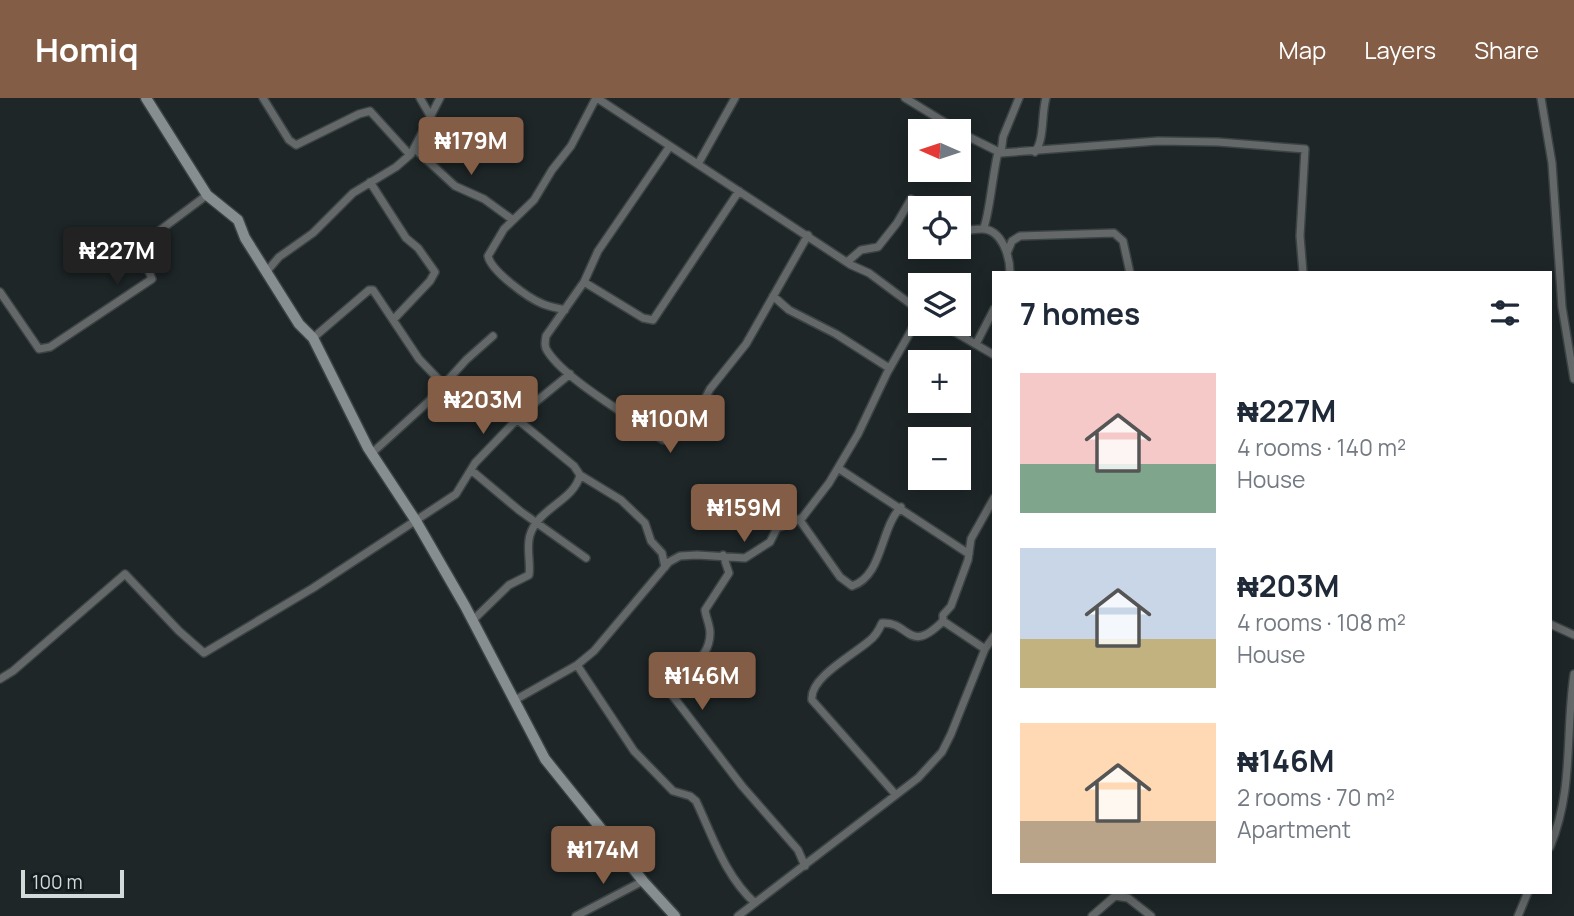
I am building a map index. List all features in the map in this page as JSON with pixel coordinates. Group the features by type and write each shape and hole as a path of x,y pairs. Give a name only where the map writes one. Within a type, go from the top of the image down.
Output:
{"street":[{"path":"146,98 207,195 234,216 299,324 313,338 372,453 416,521 545,759 643,881 675,916"},
{"path":"263,98 289,140 296,145 370,111 413,152 455,186 484,199 513,220"},
{"path":"420,98 431,117"},
{"path":"267,271 279,257 313,233 354,193 396,167 413,152 440,98"},
{"path":"698,163 735,98"},
{"path":"905,98 939,119"},
{"path":"983,229 987,223 989,194 1003,136 1019,98"},
{"path":"1035,152 1040,145 1041,118 1046,98"},
{"path":"1541,98 1552,163 1562,307 1574,379"},
{"path":"565,310 542,304 517,287 490,264 490,250 513,220 534,200 601,99 847,262 869,272 908,303"},
{"path":"971,138 999,153 1158,141 1245,143 1305,149 1300,236 1303,271"},
{"path":"670,146 598,251 584,282 546,336 545,346 570,374 663,440 673,440 697,414 710,389 746,344 808,235"},
{"path":"370,182 403,234 418,248 435,272 430,281 393,320"},
{"path":"584,282 643,318 653,320 739,191"},
{"path":"0,292 39,349 50,347 152,279 139,246 207,195"},
{"path":"847,262 861,250 878,247 908,205"},
{"path":"971,230 983,229 995,233 1007,253 1010,271"},
{"path":"1007,253 1012,241 1020,236 1114,233 1123,241 1130,271"},
{"path":"313,338 369,290 379,296 419,359 444,385"},
{"path":"773,296 789,310 836,334 889,368"},
{"path":"976,344 992,313"},
{"path":"514,700 577,665 594,651 665,567 680,556 723,555 745,558 754,555 770,542 777,528 799,519 812,507 858,434 908,334"},
{"path":"372,453 493,336"},
{"path":"962,336 992,354"},
{"path":"0,679 13,671 125,574 179,631 204,653 313,588 456,494 471,470 518,420 570,374"},
{"path":"518,420 574,466 580,475 621,500 645,523 651,541 663,553 665,567"},
{"path":"838,468 969,554"},
{"path":"471,470 520,511 538,521 586,558"},
{"path":"472,621 509,585 529,575 530,536 538,521 573,491 580,475"},
{"path":"896,795 812,700 811,693 813,687 833,668 871,640 882,622 890,623 911,636 918,637 933,631 943,621 943,615 951,606 969,554 971,540 992,502"},
{"path":"799,519 840,577 852,586 865,579 873,566 886,528 901,507"},
{"path":"723,555 729,573 705,610 710,631 709,645 704,657 685,672 672,695 742,786 798,850 805,866"},
{"path":"943,621 985,649"},
{"path":"1552,625 1574,635"},
{"path":"738,916 918,778 942,752 985,649 992,639"},
{"path":"577,665 634,751 673,791 696,801 726,867 741,890 755,903"},
{"path":"1552,843 1558,832 1570,773 1570,700 1574,674"},
{"path":"576,916 643,881"},
{"path":"1518,916 1527,894"},
{"path":"1093,916 1115,896 1128,898 1151,916"}]}
